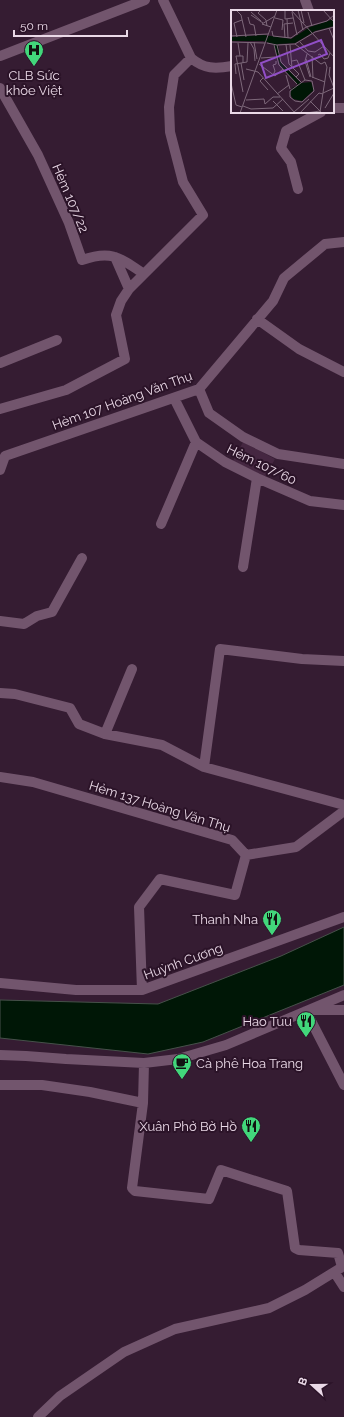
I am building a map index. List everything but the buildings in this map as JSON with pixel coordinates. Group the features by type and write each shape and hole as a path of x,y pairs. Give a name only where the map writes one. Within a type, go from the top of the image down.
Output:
{"street":[{"path":"0,56 145,0"},
{"path":"163,0 191,58 199,65 209,68 231,66"},
{"path":"305,0 309,10"},
{"path":"0,408 66,390 125,359 116,315 121,301 129,289 203,215 183,182 170,132 169,106 174,75 191,58"},
{"name":"Hẻm 107/22","path":"0,88 38,155 69,223 82,260 96,255 111,255 128,263 144,274"},
{"path":"298,189 291,162 281,148 286,131 319,113"},
{"name":"Hẻm 107 Hoàng Văn Thụ","path":"0,470 6,456 199,389 273,301 284,278 325,244 344,242"},
{"path":"115,257 129,289"},
{"path":"258,320 299,349 344,372"},
{"path":"0,363 57,340"},
{"path":"199,389 209,413 243,437 278,454 344,464"},
{"name":"Hẻm 107/60","path":"174,398 196,442 225,462 310,501 344,505"},
{"path":"162,524 196,442"},
{"path":"243,567 257,478"},
{"path":"0,622 24,624 37,616 52,612 82,558"},
{"path":"204,767 220,649 302,659 344,661"},
{"path":"105,734 132,669"},
{"path":"0,693 15,694 70,708 79,724 105,734 162,745 204,767 344,805"},
{"name":"Hẻm 137 Hoàng Văn Thụ","path":"0,777 33,782 232,840 246,855"},
{"path":"142,990 139,907 160,879 235,895 246,855 296,847 344,811"},
{"name":"Huỳnh Cương","path":"0,983 76,990 142,990 344,916"},
{"path":"0,1056 26,1056 144,1063 178,1059 226,1046 306,1010 344,995"},
{"path":"306,1010 344,1010"},
{"path":"306,1010 344,1085"},
{"path":"144,1063 143,1104 132,1188 134,1191 209,1199 220,1170 286,1191 295,1248 300,1250 338,1253 344,1287"},
{"path":"0,1085 42,1085 90,1092 143,1104"},
{"path":"38,1417 60,1396 124,1352 175,1329 269,1308 340,1269"}],"shaded area":[{"path":"243,442 275,459 265,477 233,461"},
{"path":"344,927 344,985 203,1042 148,1054 0,1038 0,1000 158,1004 281,956"}],"place":[{"name":"CLB Sức khỏe Việt","path":"34,67"},
{"name":"Thanh Nha","path":"272,936"},
{"name":"Hao Tuu","path":"306,1038"},
{"name":"Cà phê Hoa Trang","path":"182,1080"},
{"name":"Xuân Phở Bờ Hồ","path":"251,1143"}]}
